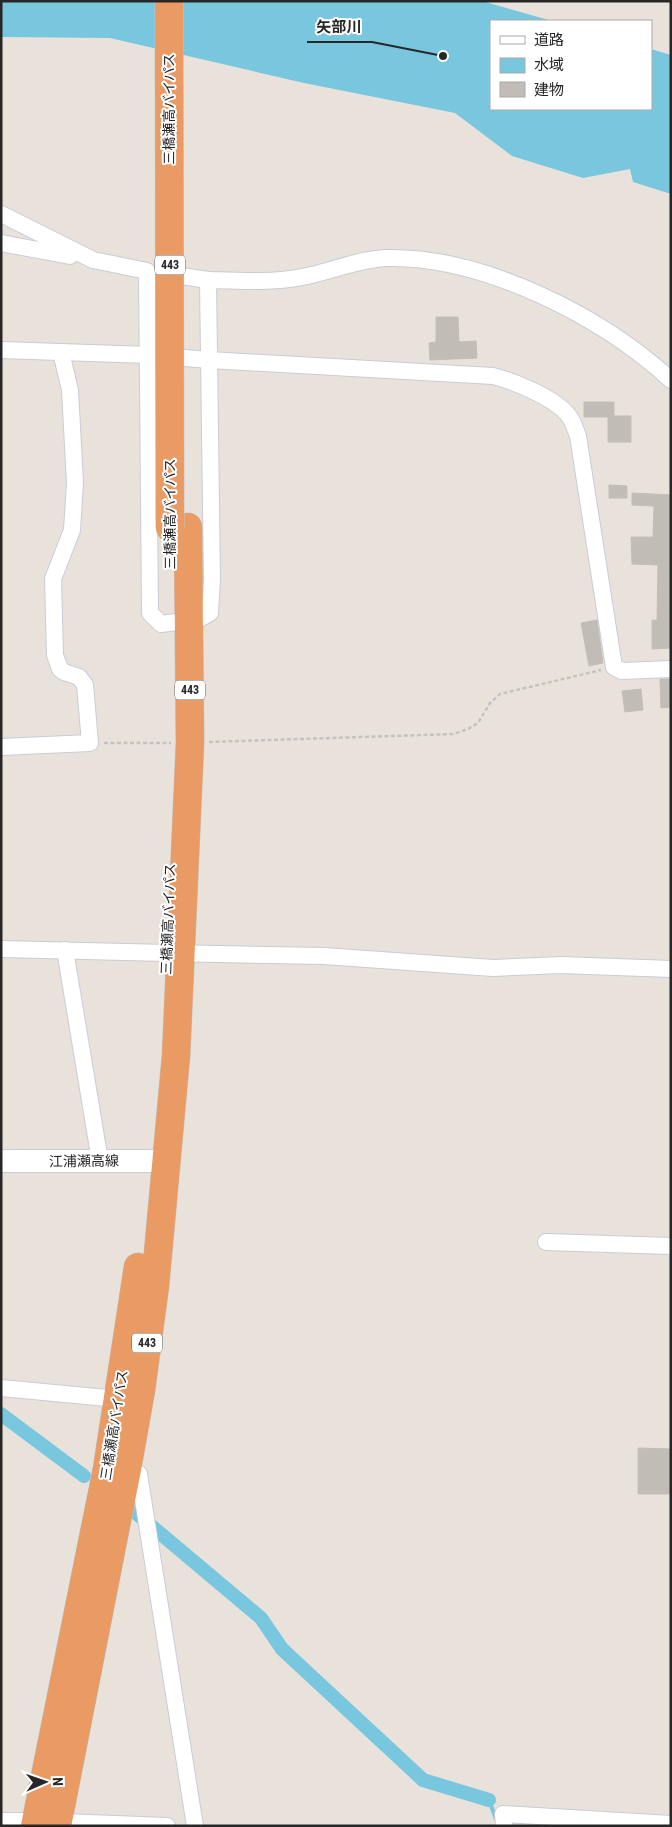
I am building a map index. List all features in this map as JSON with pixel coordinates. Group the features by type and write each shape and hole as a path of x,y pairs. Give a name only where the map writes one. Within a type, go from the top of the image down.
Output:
{"highway":[{"name":"三橋瀬高バイパス","path":"47,1823 127,1469 128,1402 137,1277 176,1056 174,953 183,743 169,1"},
{"name":"三橋瀬高バイパス","path":"179,528 186,1"},
{"name":"三橋瀬高バイパス","path":"47,1823 107,1469 128,1402"}],"main road":[{"name":"江浦瀬高線","path":"1,1161 159,1160"}],"street":[{"path":"1,214 93,260"},
{"path":"1,243 147,271 208,280 266,282 302,277 351,264 386,258 441,263 477,272 544,296 608,332 657,367 671,380"},
{"path":"147,271 150,613 161,624 199,619 210,613 212,579 208,280"},
{"path":"1,350 148,355 493,376 511,380 559,406 570,416 578,436 614,667 622,671 671,669"},
{"path":"1,747 90,743 85,685 79,677 60,669 55,655 52,579 72,530 75,483 70,390 61,352"},
{"path":"1,948 324,956 493,968 561,966 671,969"},
{"path":"65,950 100,1160"},
{"path":"546,1242 671,1246"},
{"path":"1,1388 128,1402"},
{"path":"127,1469 139,1474 195,1826"},
{"path":"504,1826 503,1814 671,1824"},
{"path":"1,1822 167,1826"}],"path":[{"path":"90,743 183,743 452,734 468,729 478,723 490,703 500,694 614,667"}],"water":[{"path":"1,1 482,1 548,20 490,20 490,110 652,110 652,49 671,55 671,194 633,182 630,169 583,178 512,156 455,113 304,83 110,38 1,37"}],"building":[{"path":"436,317 458,317 459,342 476,341 477,358 430,360 429,343 436,342"},
{"path":"584,402 614,402 614,416 631,416 631,442 608,442 608,417 584,417"},
{"path":"609,485 627,486 627,498 609,498"},
{"path":"632,493 671,495 671,648 652,649 652,620 657,620 658,565 632,564 631,537 653,537 654,506 632,505"},
{"path":"597,620 603,663 589,666 581,623"},
{"path":"660,679 671,679 671,707 661,708"},
{"path":"641,689 643,710 625,712 622,691"},
{"path":"638,1448 671,1449 671,1494 638,1494"}],"waterway":[{"path":"1,1414 84,1476"},
{"path":"136,1513 261,1618 282,1649 423,1780 489,1800"},
{"path":"489,1800 496,1819"}],"place":[{"name":"矢部川","path":"443,56"}]}
